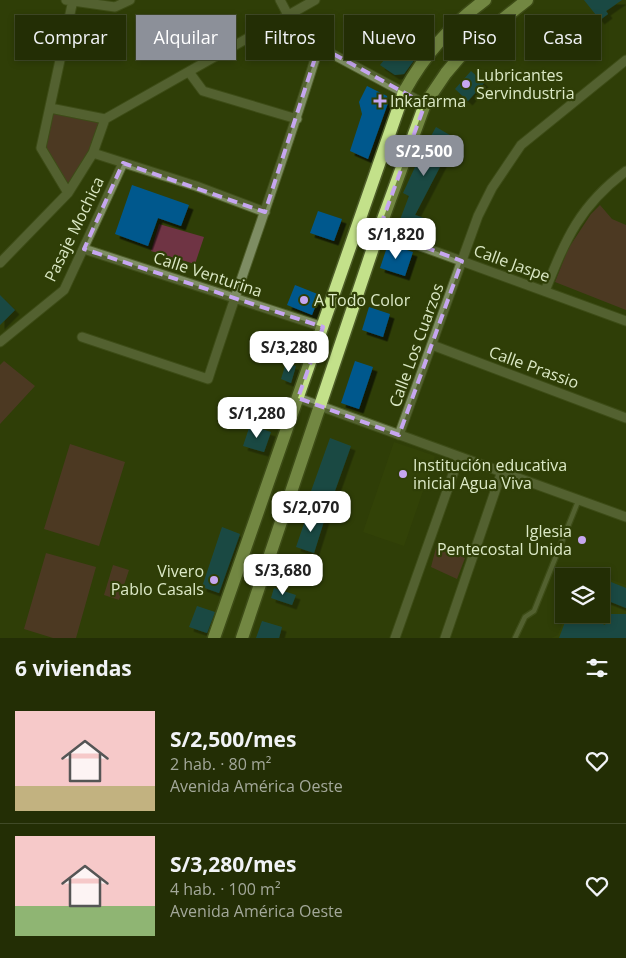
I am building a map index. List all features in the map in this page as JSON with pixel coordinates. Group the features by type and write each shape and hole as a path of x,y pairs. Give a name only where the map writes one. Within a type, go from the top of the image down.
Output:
{"main road":[{"path":"214,638 360,224 404,92 419,64 451,29 485,0"},
{"path":"242,638 379,230 425,104 446,73 468,47 527,0"}],"street":[{"path":"68,194 41,148 71,0 115,7 130,0"},
{"path":"280,0 288,15"},
{"path":"290,15 315,0"},
{"path":"50,108 105,119 246,40"},
{"path":"334,54 425,104"},
{"path":"82,337 208,379 234,298 297,119 315,60"},
{"name":"Calle Los Cuarzos","path":"399,435 478,216 492,188 521,145 626,60"},
{"path":"189,72 203,91 297,119"},
{"path":"0,263 68,194 93,153 105,119"},
{"path":"93,153 196,186 264,212"},
{"name":"Pasaje Mochica","path":"0,342 64,290 123,163"},
{"path":"545,291 566,239 584,212 610,183 626,171"},
{"name":"Calle Jaspe","path":"360,224 626,321"},
{"name":"Calle Venturina","path":"84,249 323,327"},
{"name":"Calle Prassio","path":"432,345 626,418"},
{"path":"298,398 626,517"},
{"path":"395,638 459,457"},
{"path":"445,638 502,471"}],"lane":[{"path":"515,638 525,617 534,611 579,500"}],"highlighted area":[{"path":"319,46 425,104 379,230 462,261 399,435 298,398 323,327 84,249 123,163 265,212"}],"shaded area":[{"path":"50,108 103,119 93,153 68,193 42,140"},
{"path":"600,205 612,219 626,225 626,310 555,282 568,249 591,214"},
{"path":"159,224 204,237 195,264 151,251"},
{"path":"4,361 35,386 0,424 0,365"},
{"path":"394,442 435,456 404,546 363,532"},
{"path":"70,444 125,462 99,546 44,529"},
{"path":"437,544 465,558 457,579 431,567"},
{"path":"46,553 96,567 76,638 53,638 24,629"},
{"path":"113,565 129,570 119,600 104,595"},
{"path":"610,579 626,585 626,638 551,638 558,635 563,623 610,623"}],"building":[{"path":"584,0 622,0 606,11 608,14 601,19 601,15 596,15"},
{"path":"384,60 414,60 404,74 395,75 380,65"},
{"path":"471,71 484,83 468,101 455,89"},
{"path":"367,86 387,96 388,103 368,159 350,151 362,114 359,102"},
{"path":"436,127 455,138 415,215 424,218 418,233 398,225 409,196 403,193"},
{"path":"132,185 189,205 181,226 158,218 148,246 115,234"},
{"path":"318,211 342,219 334,241 310,233"},
{"path":"388,244 413,252 405,276 380,268"},
{"name":"A Todo Color","path":"295,285 320,295 312,315 287,305"},
{"path":"0,295 15,310 0,325"},
{"path":"369,307 390,314 383,337 362,330"},
{"path":"355,361 373,367 359,409 341,403"},
{"path":"286,363 296,366 291,383 281,379"},
{"path":"250,425 271,432 264,452 243,446"},
{"path":"330,438 351,446 331,502 310,494"},
{"path":"308,512 325,518 314,553 296,547"},
{"path":"222,527 240,534 219,593 202,587"},
{"path":"610,582 626,588 626,608 610,602"},
{"path":"274,588 296,595 292,605 271,598"},
{"path":"197,606 215,612 207,633 189,627"},
{"path":"610,614 626,614 626,638 559,638 565,623 600,623 605,625 606,623 610,623"},
{"path":"262,621 282,627 279,638 256,638"}],"place":[{"name":"Lubricantes Servindustria","path":"466,84"},
{"name":"Inkafarma","path":"380,101"},
{"name":"A Todo Color","path":"304,300"},
{"name":"Institución educativa inicial Agua Viva","path":"403,474"},
{"name":"Iglesia Pentecostal Unida","path":"582,540"},
{"name":"Vivero Pablo Casals","path":"214,580"}]}
